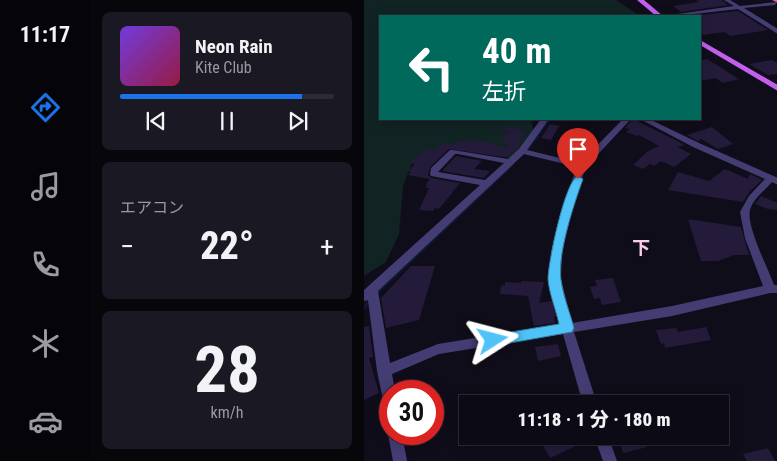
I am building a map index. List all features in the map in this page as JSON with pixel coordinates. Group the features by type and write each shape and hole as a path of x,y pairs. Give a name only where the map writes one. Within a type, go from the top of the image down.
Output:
{"main road":[{"path":"640,0 659,15"},
{"path":"702,46 777,89"}],"street":[{"path":"727,0 777,32"},
{"path":"674,15 776,1"},
{"path":"386,380 368,294 510,162 522,150 544,120"},
{"path":"587,395 554,279 557,254 568,205 582,166 626,120"},
{"path":"384,371 438,349 672,311 774,289 746,225 744,213 750,200 774,180 646,120"},
{"path":"522,150 582,166"},
{"path":"488,183 434,174 434,170 453,152 510,162"},
{"path":"397,445 400,461"},
{"path":"604,445 610,461"}],"shaded area":[{"path":"364,0 616,0 638,15 379,15 379,120 531,120 534,136 523,151 509,158 450,148 412,163 403,186 399,234 386,262 364,276"}],"building":[{"path":"696,0 722,0 728,5 681,12 673,6 699,2"},
{"path":"738,11 768,30 730,36 725,32 703,35 701,33 700,15"},
{"path":"707,59 739,79 723,83 716,78 701,81 701,61"},
{"path":"772,60 778,63 778,74 768,75 749,64"},
{"path":"632,120 635,120 685,145 677,147 691,154 674,167 661,161 654,166 650,164 643,169 633,165 648,151 659,146 639,135 626,132 630,129 625,128"},
{"path":"550,124 559,126 551,140 541,138"},
{"path":"513,125 527,135 518,139 521,143 518,148 504,157 449,149 430,167 428,175 431,178 460,183 439,209 435,208 433,211 419,210 429,188 425,188 427,185 425,185 430,179 408,175 411,172 408,171 415,164 410,163 419,154 429,150 436,151 442,143 454,144 462,141 480,141 508,148 501,135 510,133 503,128"},
{"path":"712,127 733,144 718,149 701,139 698,141 687,135"},
{"path":"456,156 482,161 474,169 490,171 484,178 442,171"},
{"path":"725,169 748,179 750,174 762,180 750,191 743,202 668,190 678,172 709,181"},
{"path":"761,196 778,203 778,210 768,209 755,204"},
{"path":"688,219 741,227 749,255 734,255 718,261 701,261"},
{"path":"411,266 435,266 419,320 386,328 381,298"},
{"path":"613,278 621,302 602,305 600,298 594,299 590,287 597,286 595,280"},
{"path":"521,281 544,282 539,303 552,301 556,316 554,317 555,323 534,326 528,296 500,294 501,285 505,286 505,282 521,283"},
{"path":"369,326 373,357 369,358 379,393 364,400 364,327"},
{"path":"706,327 711,340 665,348 664,343 661,344 656,330 676,328 678,332"},
{"path":"558,344 561,356 538,361 535,347"},
{"path":"543,445 578,445 550,458"},
{"path":"621,445 646,445 647,447 623,453"},
{"path":"768,448 775,461 747,461 743,454"}],"waterway":[{"path":"525,153 549,120"},
{"path":"508,169 513,164"},
{"path":"376,294 508,169"},
{"path":"364,307 370,300"}],"district":[{"name":"下","path":"641,247"}],"route":[{"path":"493,340 567,328 554,279 557,254 568,205 578,179"}]}
